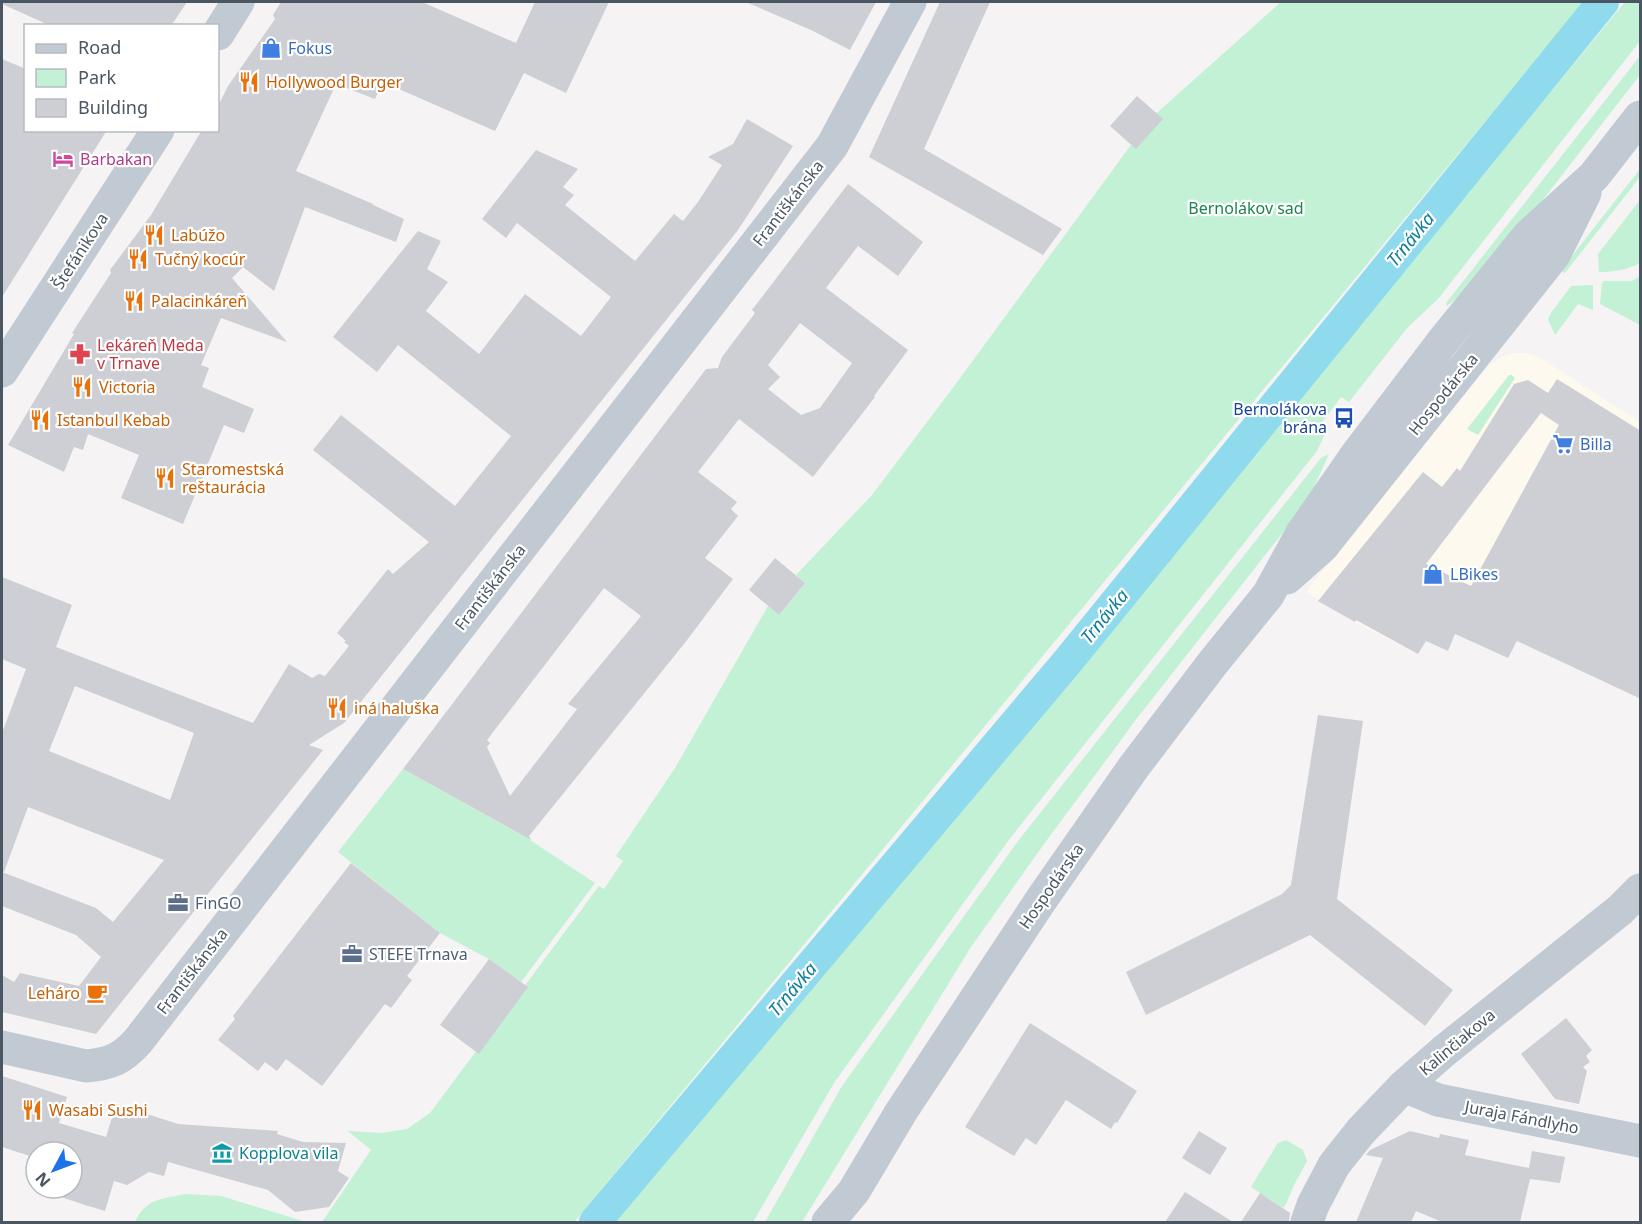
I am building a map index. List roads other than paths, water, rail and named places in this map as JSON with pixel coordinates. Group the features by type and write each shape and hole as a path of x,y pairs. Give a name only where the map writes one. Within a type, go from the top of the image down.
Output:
{"street":[{"path":"219,32 238,2"},
{"name":"Františkánska","path":"2,1047 86,1066 99,1065 128,1053 832,146 910,2"},
{"name":"Hospodárska","path":"828,1222 854,1191 907,1102 1041,900 1133,768 1268,595 1322,547 1554,255 1594,176 1641,117"},
{"name":"Štefánikova","path":"2,371 157,132"},
{"name":"Kalinčiakova","path":"1307,1222 1313,1205 1334,1165 1361,1131 1404,1086 1620,910 1641,890"},
{"name":"Juraja Fándlyho","path":"1404,1086 1438,1100 1641,1141"},
{"name":"Hospodárska","path":"844,1222 854,1191"}],"waterway":[{"name":"Trnávka","path":"595,1222 1068,661 1603,2"}],"place":[{"name":"Fokus","path":"271,48"},
{"name":"Hollywood Burger","path":"249,82"},
{"name":"Barbakan","path":"63,159"},
{"name":"Labúžo","path":"154,235"},
{"name":"Tučný kocúr","path":"138,259"},
{"name":"Palacinkáreň","path":"134,301"},
{"name":"Lekáreň Meda v Trnave","path":"80,354"},
{"name":"Victoria","path":"82,387"},
{"name":"Bernolákova brána","path":"1344,418"},
{"name":"Istanbul Kebab","path":"40,420"},
{"name":"Billa","path":"1563,444"},
{"name":"Staromestská reštaurácia","path":"165,478"},
{"name":"LBikes","path":"1433,574"},
{"name":"iná haluška","path":"337,708"},
{"name":"FinGO","path":"178,903"},
{"name":"STEFE Trnava","path":"352,954"},
{"name":"Leháro","path":"97,993"},
{"name":"Wasabi Sushi","path":"32,1110"},
{"name":"Kopplova vila","path":"222,1153"}],"park label":[{"name":"Bernolákov sad","path":"1246,208"}]}
